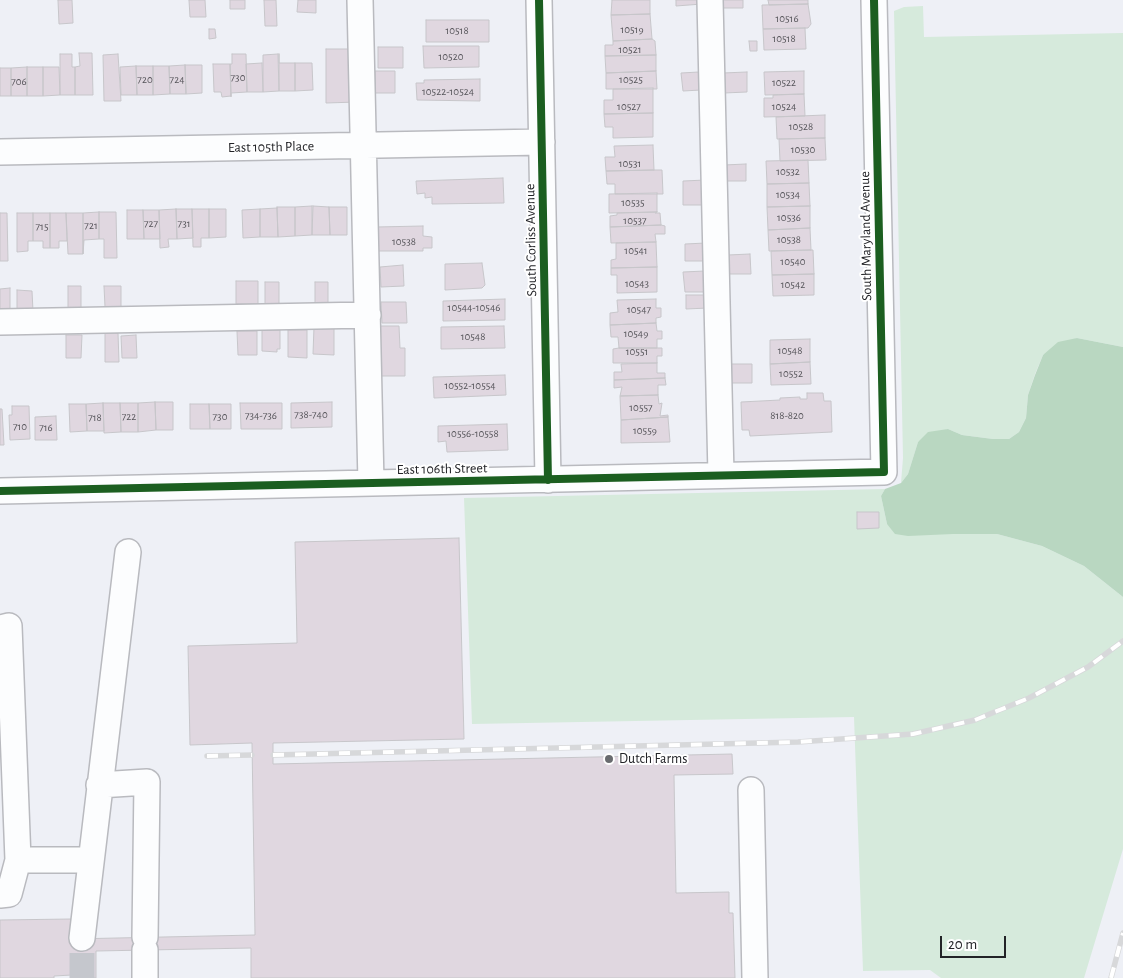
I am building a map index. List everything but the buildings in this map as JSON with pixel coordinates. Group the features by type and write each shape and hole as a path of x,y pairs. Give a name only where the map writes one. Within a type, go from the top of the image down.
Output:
{"street":[{"path":"360,0 371,483"},
{"name":"South Corliss Avenue","path":"539,0 548,480"},
{"path":"710,0 721,476"},
{"name":"South Maryland Avenue","path":"874,0 884,472"},
{"name":"East 105th Place","path":"0,152 542,142"},
{"path":"0,322 368,315"},
{"name":"East 106th Street","path":"0,491 884,472"},
{"path":"82,938 128,552"},
{"path":"0,628 9,626 18,860 8,894 0,895"},
{"path":"100,785 147,782 145,978"},
{"path":"751,790 755,978"},
{"path":"18,860 90,860"}],"green space":[{"path":"923,6 924,37 1123,33 1123,347 1077,338 1043,355 1028,395 1026,418 1019,432 1009,439 993,439 962,435 948,429 918,442 908,474 901,483 903,458 894,11 904,7"},
{"path":"1077,338 1123,347 1123,597 1084,566 1042,546 997,534 908,536 895,534 887,524 881,496 885,489 901,483 908,474 918,442 928,432 948,429 962,435 1009,439 1019,432 1026,418 1028,395 1043,355 1058,342"},
{"path":"885,489 881,496 887,524 953,534 997,534 1042,546 1084,566 1123,597 1123,849 1084,978 941,978 930,970 863,971 854,717 472,724 464,498"}],"tunnel":[{"path":"82,938 82,978"}],"railway":[{"path":"273,755 798,742 913,734 975,720 1029,698 1088,667 1123,641"},
{"path":"207,756 252,755"},
{"path":"1111,978 1123,933"}],"cycle path":[{"path":"539,0 548,480"},
{"path":"0,491 884,472 874,0"}],"place":[{"name":"Dutch Farms","path":"609,759"}]}
